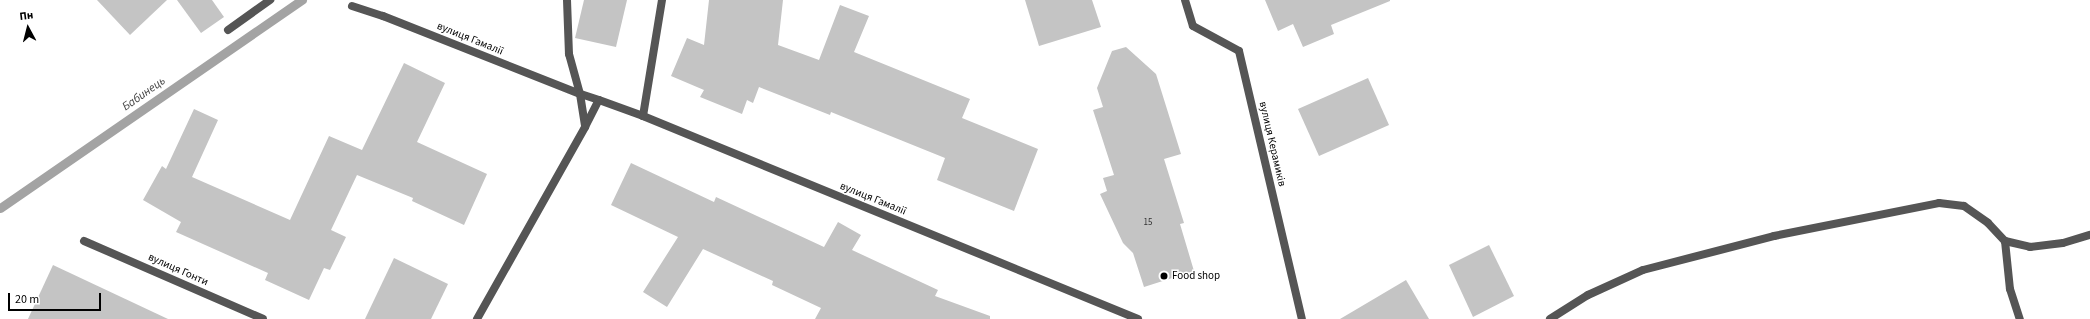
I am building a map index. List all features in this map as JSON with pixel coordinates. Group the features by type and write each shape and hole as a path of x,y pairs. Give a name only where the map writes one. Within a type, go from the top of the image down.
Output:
{"street":[{"path":"228,30 270,0"},
{"path":"567,0 569,54 580,94 584,127"},
{"path":"643,116 662,0"},
{"name":"вулиця Керамиків","path":"1185,0 1193,26 1239,51 1302,319"},
{"name":"вулиця Гамалії","path":"352,6 383,16 580,94 643,116 1138,319"},
{"path":"477,319 599,100"},
{"path":"1550,319 1588,295 1643,270 1774,236 1939,203 1964,206 1988,223 2005,241 2030,247 2063,243 2090,235"},
{"name":"вулиця Гонти","path":"84,241 263,319"},
{"path":"2005,241 2010,289 2020,319"}],"building":[{"path":"97,0 167,0 130,35"},
{"path":"177,0 212,0 224,17 201,33"},
{"path":"584,0 627,0 616,47 575,38"},
{"path":"709,0 783,0 778,45 819,60 840,5 869,16 854,52 970,99 962,118 1038,149 1014,211 937,180 945,158 831,112 830,115 759,87 753,103 747,100 742,114 700,97 704,90 671,76 687,38 704,45"},
{"path":"1025,0 1092,0 1101,27 1039,46"},
{"path":"1265,0 1390,1 1331,25 1334,34 1303,47 1293,24 1278,31"},
{"path":"1126,47 1156,74 1181,154 1164,159 1184,223 1180,224 1194,271 1144,287 1133,253 1123,243 1100,194 1107,191 1103,178 1114,175 1093,110 1103,107 1097,88 1112,51"},
{"path":"404,63 445,83 417,142 487,174 464,225 412,201 413,198 357,175 331,230 346,237 330,270 324,268 309,300 265,280 268,273 176,232 181,222 143,200 162,166 166,169 194,109 218,120 192,177 290,220 329,136 362,150"},
{"path":"1368,78 1389,125 1319,156 1298,109"},
{"path":"631,163 714,202 716,197 824,247 838,222 861,235 852,250 938,290 935,296 990,316 990,319 815,319 821,308 772,285 773,281 703,249 667,307 643,292 678,237 611,205"},
{"path":"1489,245 1514,296 1473,317 1449,265"},
{"path":"394,258 448,284 431,319 365,319"},
{"path":"53,265 168,319 28,319"},
{"path":"1406,280 1429,319 1340,319"}],"waterway":[{"name":"Бабинець","path":"0,208 302,0"}],"place":[{"name":"Food shop","path":"1164,276"}]}
